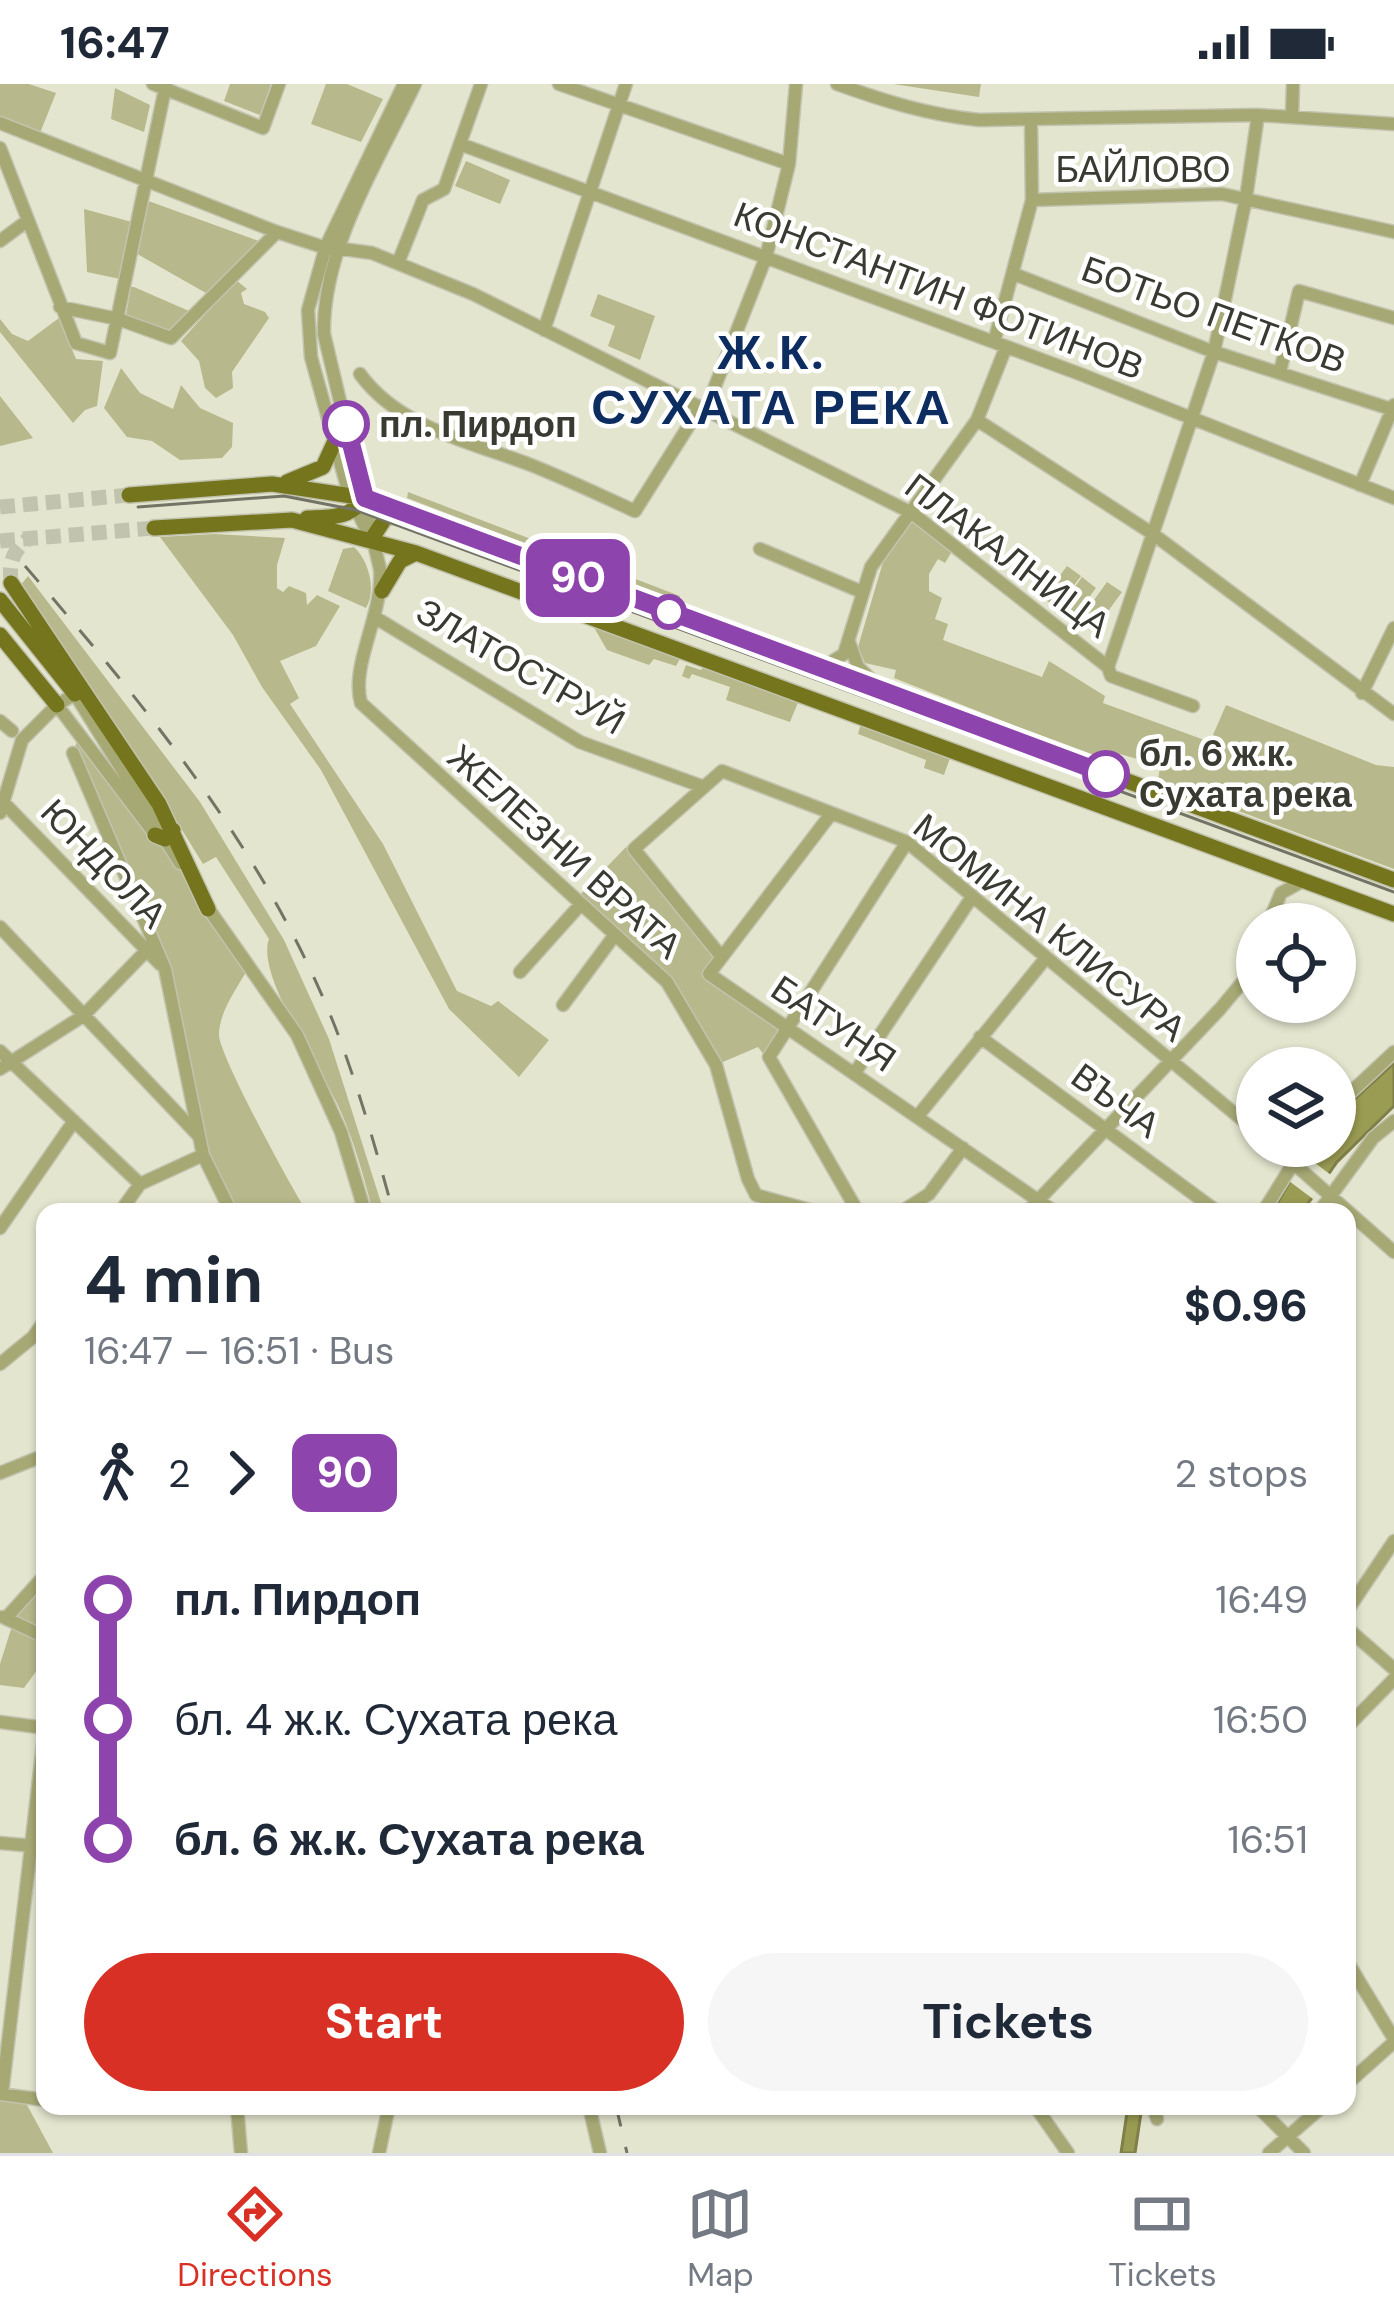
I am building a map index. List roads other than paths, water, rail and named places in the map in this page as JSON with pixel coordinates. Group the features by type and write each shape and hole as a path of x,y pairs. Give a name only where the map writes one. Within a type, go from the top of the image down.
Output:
{"main road":[{"path":"129,495 272,484 316,472 329,458 334,443"},
{"path":"272,484 420,518 1394,880"},
{"path":"154,528 343,517 357,500"},
{"path":"371,540 386,518 420,518"},
{"path":"292,520 416,553 1394,914"},
{"path":"382,591 400,561 416,553"},
{"path":"11,583 100,710 208,909"},
{"path":"0,600 75,694"},
{"path":"0,635 56,705"}],"street":[{"path":"0,148 76,343 110,353 147,181 161,86 263,128 279,84"},
{"path":"357,500 324,334 325,292 333,247 404,84"},
{"path":"376,618 382,591 380,568 334,443 308,330 311,290 416,84"},
{"path":"398,263 422,200 443,189 481,84"},
{"path":"559,84 789,164"},
{"path":"544,330 626,84"},
{"path":"360,374 375,394 404,417 563,478 634,511 700,408 708,404 766,257 789,164 796,84"},
{"path":"837,84 941,116 1031,121 1258,115 1394,124"},
{"path":"1292,116 1294,84"},
{"path":"1108,668 1214,352 1258,115"},
{"path":"819,668 837,661 849,641 872,567 977,420 1000,345 1032,200 1031,121"},
{"name":"ПЛАКАЛНИЦА","path":"0,123 278,232 398,263 544,330 912,513 1116,678 1193,706"},
{"name":"КОНСТАНТИН ФОТИНОВ","path":"460,144 1394,498"},
{"name":"БАЙЛОВО","path":"1032,200 1182,193 1246,198 1394,232"},
{"path":"0,241 28,221"},
{"path":"60,307 118,319 171,338 278,232"},
{"name":"БОТЬО ПЕТКОВ","path":"1014,274 1214,352 1394,408"},
{"path":"1280,372 1299,292 1394,318"},
{"path":"1360,485 1394,408"},
{"path":"977,420 1153,535 1394,714"},
{"path":"760,549 862,592"},
{"name":"ЖЕЛЕЗНИ ВРАТА","path":"376,618 358,684 365,709 667,982 716,1065 756,1196 783,1203"},
{"name":"ЗЛАТОСТРУЙ","path":"376,618 580,742 704,787"},
{"path":"1362,693 1394,628"},
{"path":"849,641 858,668 884,692"},
{"path":"2,806 16,750 56,705 75,694 208,909 297,1035 341,1132 362,1203"},
{"path":"56,705 165,835"},
{"path":"0,721 12,731"},
{"path":"29,732 52,725 76,730"},
{"path":"73,753 150,947 165,969 203,1156 227,1203"},
{"name":"МОМИНА КЛИСУРА","path":"704,787 722,771 907,842 1236,1115"},
{"name":"БАТУНЯ","path":"704,787 634,848 720,955 709,974 1042,1203"},
{"name":"ЮНДОЛА","path":"2,806 150,947"},
{"path":"720,955 831,814"},
{"path":"853,1203 769,1057 907,842"},
{"path":"1266,866 1279,880 1277,903"},
{"path":"1281,893 1306,880"},
{"path":"854,1074 972,898"},
{"path":"520,972 581,904"},
{"path":"0,927 199,1136"},
{"path":"562,1006 614,936"},
{"path":"6,1066 83,1016 150,947"},
{"path":"916,1117 1045,959"},
{"path":"1035,1203 1236,988"},
{"name":"ВЪЧА","path":"980,1037 1206,1203"},
{"path":"0,1052 6,1066 74,1121 140,1184"},
{"path":"1356,1087 1394,1052"},
{"path":"0,1228 74,1121"},
{"path":"1322,1203 1327,1190 1394,1121"},
{"path":"914,1203 929,1193 963,1148"},
{"path":"126,1203 140,1184 203,1156"},
{"path":"1269,1203 1291,1167"},
{"path":"1299,1167 1341,1203"},
{"path":"1356,1217 1394,1252"},
{"path":"0,1364 36,1333"},
{"path":"0,1472 36,1458"},
{"path":"1356,1598 1394,1541"},
{"path":"36,1584 3,1617 36,1633"},
{"path":"1356,1636 1394,1669"},
{"path":"1356,1718 1394,1679"},
{"path":"0,1722 36,1727"},
{"path":"0,1843 36,1846"},
{"path":"36,1859 1,2094 36,2100"},
{"path":"1356,1976 1394,2041 1356,2076"},
{"path":"238,2115 241,2153"},
{"path":"379,2153 386,2115"},
{"path":"591,2115 600,2153"},
{"path":"1041,2115 1067,2153"},
{"path":"1266,2115 1304,2153"},
{"path":"1269,2153 1313,2115"}],"tunnel":[{"path":"0,507 129,495"},
{"path":"0,541 154,528"},
{"path":"11,583 13,558 28,539"}],"tram line":[{"path":"138,507 284,496 356,510 1394,892"}],"railway":[{"path":"25,566 163,733 282,914 342,1045 390,1203"},
{"path":"618,2115 627,2153"}],"place":[{"name":"пл. Пирдоп","path":"346,424"},
{"name":"бл. 6 ж.к. Сухата река","path":"1106,774"}],"district":[{"name":"Ж.К. СУХАТА РЕКА","path":"772,380"}]}
